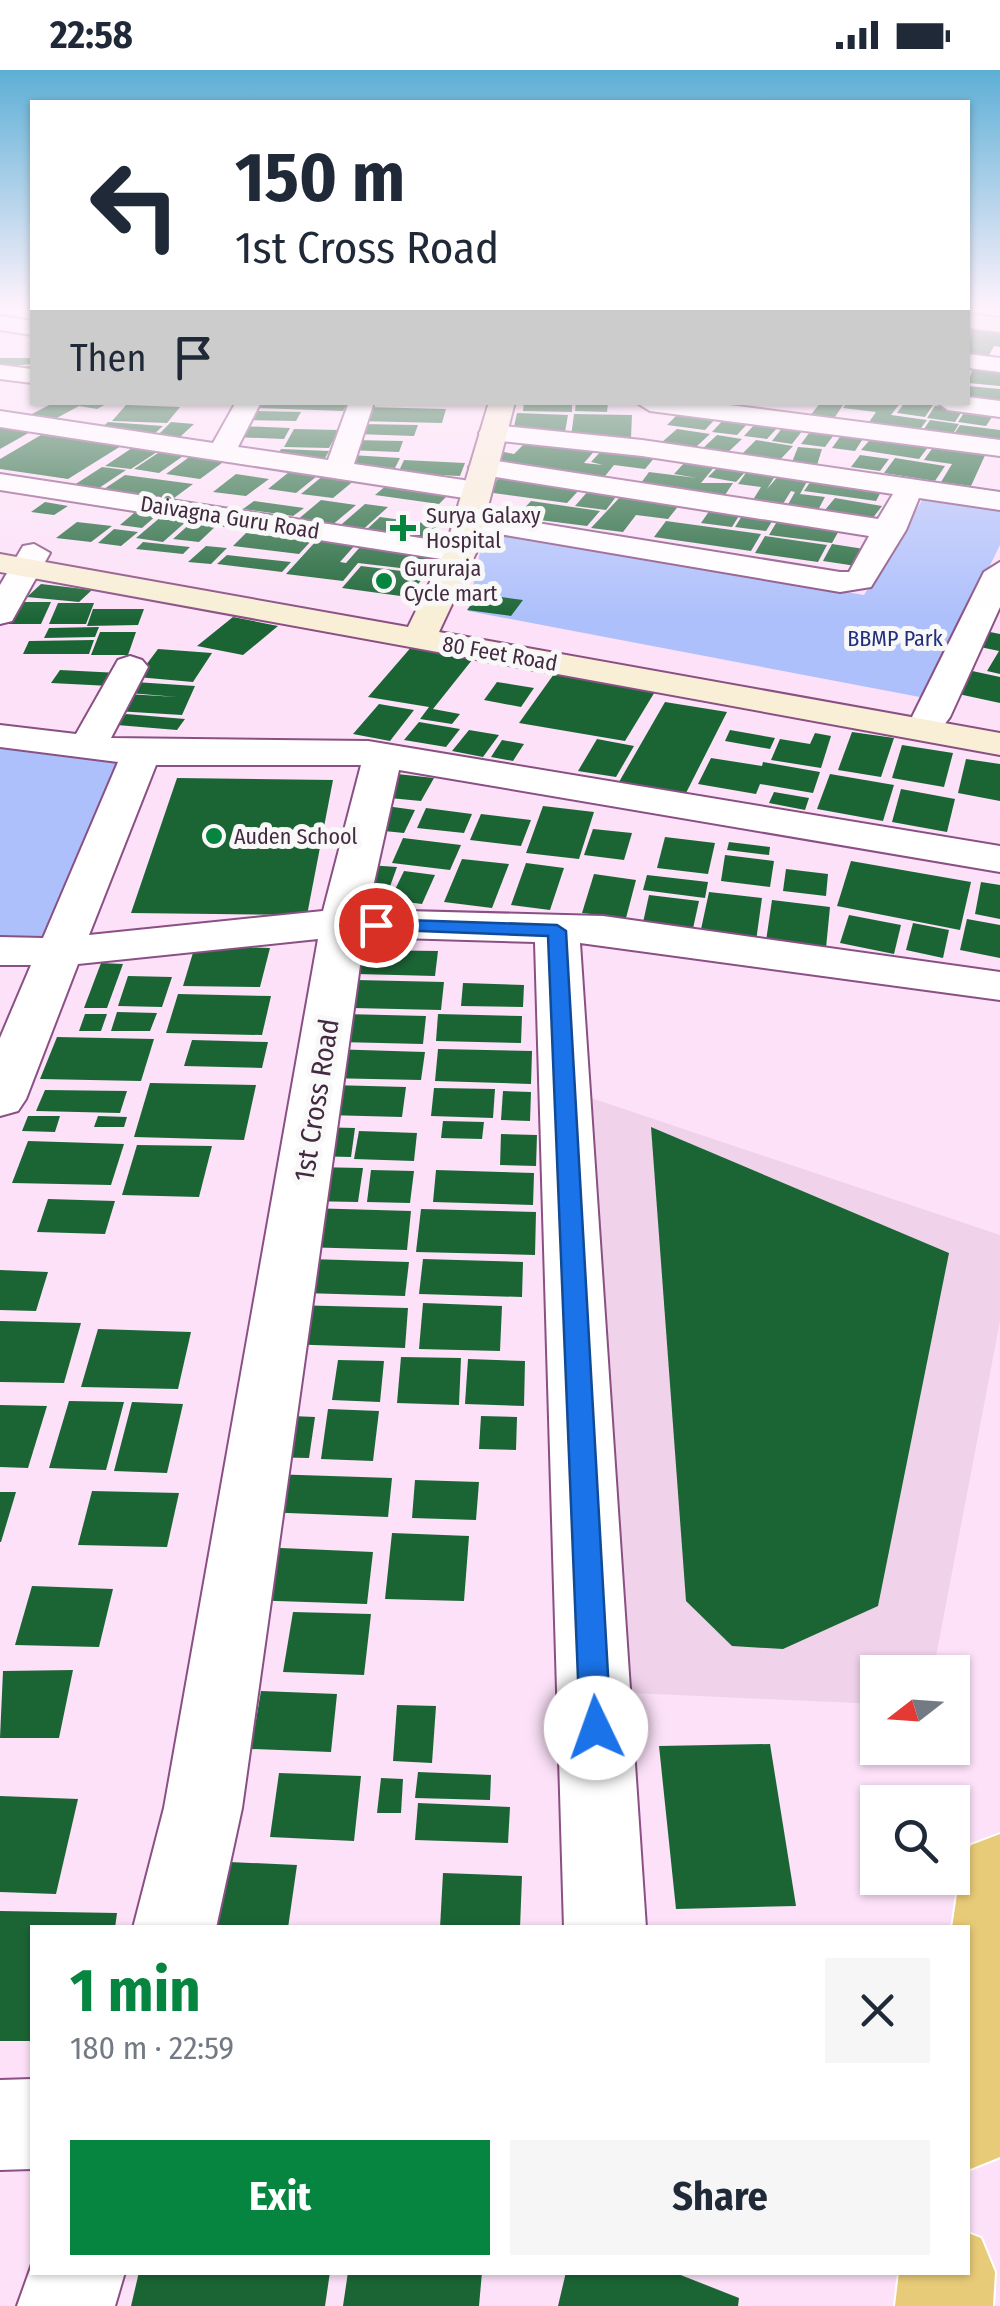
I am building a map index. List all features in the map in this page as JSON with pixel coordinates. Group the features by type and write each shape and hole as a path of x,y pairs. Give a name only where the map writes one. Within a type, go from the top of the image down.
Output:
{"highway":[{"path":"970,2109 1000,1874"},
{"path":"944,2306 947,2275"}],"main road":[{"path":"421,632 460,553 499,411"},
{"name":"80 Feet Road","path":"12,561 1000,729"},
{"name":"80 Feet Road","path":"421,632 1000,744"}],"street":[{"path":"221,453 244,411"},
{"path":"338,471 359,411"},
{"path":"642,448 649,411"},
{"path":"715,411 1000,448"},
{"path":"0,419 103,423 221,453 476,493 890,530"},
{"path":"492,434 642,448 1000,501"},
{"name":"Daivagna Guru Road","path":"0,482 460,553"},
{"path":"476,493 840,582 860,580 910,488"},
{"path":"0,614 12,561"},
{"path":"931,717 1000,572"},
{"path":"87,748 130,667"},
{"path":"0,736 141,753 383,756 1000,859"},
{"path":"0,1098 141,753"},
{"name":"1st Cross Road","path":"175,1925 203,1808 275,1375 342,924 383,756"},
{"path":"0,951 60,952 342,924 603,930 1000,986"},
{"path":"557,931 605,1925"},
{"path":"0,2125 30,2124"},
{"path":"66,2306 76,2275"}],"shaded area":[{"path":"588,1097 1000,1235 1000,1321 936,1655 860,1655 860,1703 610,1692"}],"green space":[{"name":"BBMP Park","path":"924,497 1000,508 1000,545 925,698 468,611 484,532 864,595"},
{"path":"0,748 125,761 52,939 0,939"}],"building":[{"path":"37,411 69,411 53,420 28,416"},
{"path":"120,411 176,411 167,423 112,421"},
{"path":"251,411 301,412 296,421 246,420"},
{"path":"362,411 445,411 442,423 358,421"},
{"path":"681,411 718,416 705,430 667,425"},
{"path":"814,411 839,411 833,420 809,417"},
{"path":"871,411 894,411 891,415 927,420 918,432 867,425 876,412"},
{"path":"898,411 929,411 925,417"},
{"path":"931,411 962,411 955,422 927,418"},
{"path":"965,411 994,414 986,426 958,422"},
{"path":"517,413 568,415 565,432 513,431"},
{"path":"574,414 632,415 631,438 571,437"},
{"path":"725,418 750,421 737,435 712,432"},
{"path":"930,420 959,424 951,437 922,432"},
{"path":"108,422 163,426 153,435 98,431"},
{"path":"171,422 194,424 180,437 157,436"},
{"path":"0,424 32,431 0,449"},
{"path":"361,424 418,425 414,436 357,434"},
{"path":"755,424 778,427 767,439 744,436"},
{"path":"960,425 1000,430 1000,444 952,437"},
{"path":"240,426 290,428 284,439 234,437"},
{"path":"783,427 803,430 792,444 772,441"},
{"path":"294,429 339,430 329,448 284,447"},
{"path":"677,429 710,434 696,447 662,442"},
{"path":"812,429 836,432 825,447 801,444"},
{"path":"842,434 864,437 855,451 832,448"},
{"path":"875,434 932,442 919,459 861,450"},
{"path":"41,435 121,446 68,479 0,469 0,459"},
{"path":"717,435 742,439 726,454 701,450"},
{"path":"352,440 403,441 399,452 347,450"},
{"path":"528,440 597,448 584,463 603,465 591,462 603,449 656,456 645,469 614,465 601,481 490,466 504,452 514,454"},
{"path":"756,440 793,446 777,463 739,457"},
{"path":"936,443 987,451 971,486 941,482 952,464 924,460"},
{"path":"798,447 822,449 817,465 792,462"},
{"path":"132,448 157,452 131,469 105,466"},
{"path":"281,449 329,451 325,458 277,456"},
{"path":"161,451 186,454 159,473 134,469"},
{"path":"192,455 226,460 200,479 166,474"},
{"path":"351,455 400,458 395,468 345,465"},
{"path":"860,455 889,459 880,471 851,467"},
{"path":"895,458 945,466 935,481 884,473"},
{"path":"404,460 465,463 460,476 398,473"},
{"path":"686,461 716,465 701,483 733,483 723,498 638,487 649,472 697,478 674,474"},
{"path":"102,467 126,470 96,490 71,487"},
{"path":"718,467 746,471 736,482 708,477"},
{"path":"294,468 322,472 296,493 268,489"},
{"path":"748,470 777,473 767,489 780,474 809,478 800,494 825,497 817,512 786,508 795,492 791,491 781,507 751,503 761,487 738,484"},
{"path":"236,474 269,479 246,496 213,492"},
{"path":"125,475 193,484 170,501 101,491"},
{"path":"324,475 356,479 333,498 301,494"},
{"path":"500,477 581,488 567,503 486,492"},
{"path":"813,478 883,488 876,501 804,491"},
{"path":"388,484 451,492 439,504 375,495"},
{"path":"589,490 618,494 606,510 575,506"},
{"path":"621,496 680,504 668,519 636,515 623,532 591,528"},
{"path":"835,498 882,506 872,519 824,511"},
{"path":"321,500 356,505 331,526 296,521"},
{"path":"254,501 304,508 293,516 243,509"},
{"path":"531,501 600,511 587,526 516,517"},
{"path":"45,502 68,506 54,515 31,512"},
{"path":"365,504 388,507 359,533 335,530"},
{"path":"712,507 742,511 732,527 701,523"},
{"path":"745,511 776,515 766,531 735,527"},
{"path":"134,513 157,515 142,528 120,525"},
{"path":"162,516 189,519 163,542 136,538"},
{"path":"380,517 438,525 424,539 365,531"},
{"path":"779,518 841,527 832,543 769,535"},
{"path":"666,521 761,534 751,551 654,537"},
{"path":"77,522 112,526 91,542 56,538"},
{"path":"192,522 217,525 199,542 173,539"},
{"path":"114,529 138,532 121,546 98,543"},
{"path":"246,533 311,541 299,554 233,546"},
{"path":"765,536 827,545 818,562 755,553"},
{"path":"317,540 356,544 340,562 346,563 361,546 430,554 417,570 358,563 343,581 286,574"},
{"path":"143,542 190,547 183,554 136,549"},
{"path":"832,544 864,549 856,566 823,561"},
{"path":"206,546 227,548 211,564 188,562"},
{"path":"227,555 291,562 282,572 217,564"},
{"name":"Gururaja Cycle mart","path":"361,566 426,574 408,597 342,588"},
{"path":"41,584 92,590 79,602 27,597"},
{"path":"480,594 523,600 511,616 467,610"},
{"path":"14,602 51,602 41,624 3,624"},
{"path":"58,603 94,603 86,624 49,624"},
{"path":"93,609 144,609 138,625 87,626"},
{"path":"233,617 278,626 243,655 197,646"},
{"path":"99,627 95,637 44,638 49,628"},
{"path":"975,629 1000,634 1000,674 987,671 999,651 966,644"},
{"path":"100,632 136,632 128,655 91,655"},
{"path":"94,640 89,654 23,654 29,641"},
{"path":"413,645 476,655 433,709 460,714 452,724 420,719 429,707 368,697"},
{"path":"158,649 212,653 193,682 137,677"},
{"path":"963,669 1000,677 1000,703 949,692"},
{"path":"60,670 119,673 110,686 51,683"},
{"path":"554,674 656,690 625,741 519,723"},
{"path":"135,682 195,686 182,715 116,711 127,694 177,697 129,693"},
{"path":"497,682 534,688 521,707 484,700"},
{"path":"665,702 727,712 686,793 619,782"},
{"path":"379,704 414,710 390,741 353,734"},
{"path":"126,714 185,719 177,730 117,725"},
{"path":"419,722 460,729 446,747 404,740"},
{"path":"469,730 499,735 483,757 452,751"},
{"path":"730,730 775,738 770,749 725,741"},
{"path":"852,732 894,738 881,777 838,770"},
{"path":"815,733 831,736 821,768 771,760 780,739 810,744"},
{"path":"597,739 634,746 616,777 578,771"},
{"path":"502,740 524,744 513,761 491,757"},
{"path":"902,745 953,753 944,787 892,778"},
{"path":"711,758 820,772 813,793 760,784 756,794 698,784"},
{"path":"966,759 1000,764 1000,801 958,793"},
{"path":"388,773 434,778 421,801 379,797"},
{"path":"830,774 894,785 883,821 817,809"},
{"path":"177,778 333,780 307,915 131,913"},
{"path":"901,789 955,799 947,832 892,822"},
{"path":"774,792 809,798 805,810 769,803"},
{"path":"386,806 415,810 404,833 374,830"},
{"path":"543,806 594,812 579,859 526,853"},
{"path":"426,808 472,814 464,833 417,828"},
{"path":"481,814 531,820 521,846 470,840"},
{"path":"593,829 632,833 624,860 584,855"},
{"path":"665,837 715,843 708,874 657,868"},
{"path":"403,838 461,845 450,870 392,863"},
{"path":"729,842 770,847 769,855 727,850"},
{"path":"725,855 774,861 770,887 721,881"},
{"path":"462,859 509,864 492,908 444,902"},
{"path":"851,861 971,882 960,930 837,906"},
{"path":"526,863 564,868 550,910 511,905"},
{"path":"368,865 397,867 384,903 354,900"},
{"path":"786,869 828,874 826,896 783,891"},
{"path":"404,871 435,875 422,904 390,900"},
{"path":"594,874 636,880 626,918 582,913"},
{"path":"647,875 708,882 705,898 643,890"},
{"path":"981,882 1000,885 1000,919 975,914"},
{"path":"709,892 762,898 756,941 700,934"},
{"path":"649,895 699,901 692,933 642,927"},
{"path":"772,900 830,907 826,948 766,941"},
{"path":"849,915 901,925 894,954 840,943"},
{"path":"967,919 1000,925 1000,958 960,950"},
{"path":"913,923 949,930 943,958 906,950"},
{"path":"195,946 270,948 260,987 183,986"},
{"path":"361,950 438,951 435,976 357,974"},
{"path":"101,963 123,964 107,1008 84,1008"},
{"path":"128,976 172,977 162,1007 118,1006"},
{"path":"357,980 444,982 441,1010 353,1008"},
{"path":"463,983 524,985 523,1007 461,1006"},
{"path":"178,994 271,996 262,1035 166,1033"},
{"path":"117,1012 157,1013 150,1031 111,1031"},
{"path":"85,1014 107,1014 101,1031 79,1031"},
{"path":"344,1014 426,1016 423,1044 339,1042"},
{"path":"438,1014 522,1016 521,1043 436,1041"},
{"path":"57,1037 154,1039 141,1081 40,1079"},
{"path":"192,1040 268,1042 262,1068 184,1066"},
{"path":"329,1049 425,1052 421,1080 324,1078"},
{"path":"438,1049 532,1051 531,1084 435,1081"},
{"path":"150,1083 256,1085 244,1140 134,1137"},
{"path":"331,1085 406,1087 402,1117 326,1115"},
{"path":"434,1088 495,1089 493,1118 431,1116"},
{"path":"45,1090 127,1091 120,1113 36,1111"},
{"path":"503,1091 531,1092 530,1121 501,1120"},
{"path":"28,1116 60,1116 55,1132 22,1131"},
{"path":"98,1116 127,1117 124,1127 94,1127"},
{"path":"443,1121 484,1122 482,1139 441,1138"},
{"path":"314,1127 355,1128 351,1157 308,1156"},
{"path":"651,1127 949,1253 878,1606 783,1649 732,1646 686,1601"},
{"path":"359,1131 417,1133 414,1161 354,1159"},
{"path":"501,1134 537,1135 536,1166 500,1165"},
{"path":"28,1141 124,1144 111,1185 12,1183"},
{"path":"137,1145 212,1146 199,1197 122,1195"},
{"path":"312,1167 363,1168 358,1202 305,1201"},
{"path":"371,1170 414,1171 410,1203 367,1202"},
{"path":"436,1170 534,1173 533,1205 433,1202"},
{"path":"48,1199 115,1201 105,1234 37,1232"},
{"path":"307,1208 411,1211 407,1250 300,1247"},
{"path":"421,1209 536,1212 535,1255 416,1252"},
{"path":"309,1259 409,1262 405,1296 303,1293"},
{"path":"423,1259 523,1262 522,1297 419,1294"},
{"path":"0,1270 48,1272 36,1311 0,1310"},
{"path":"423,1303 502,1306 500,1351 419,1349"},
{"path":"290,1305 408,1308 405,1348 283,1344"},
{"path":"0,1321 81,1323 64,1383 0,1382"},
{"path":"98,1329 191,1332 178,1389 81,1387"},
{"path":"401,1357 461,1358 459,1405 397,1403"},
{"path":"468,1359 525,1361 524,1406 465,1404"},
{"path":"338,1360 384,1361 380,1402 332,1400"},
{"path":"69,1401 124,1402 106,1470 49,1468"},
{"path":"132,1402 183,1404 167,1473 114,1471"},
{"path":"0,1405 47,1406 28,1468 0,1467"},
{"path":"328,1409 379,1411 373,1461 321,1459"},
{"path":"269,1415 315,1417 309,1458 261,1457"},
{"path":"481,1416 517,1417 516,1450 479,1449"},
{"path":"269,1474 392,1478 388,1517 263,1512"},
{"path":"415,1480 479,1482 476,1520 412,1518"},
{"path":"92,1491 179,1493 167,1547 78,1545"},
{"path":"0,1492 16,1492 1,1542 0,1542"},
{"path":"392,1533 469,1536 464,1601 385,1599"},
{"path":"258,1547 373,1552 367,1604 249,1600"},
{"path":"32,1586 113,1589 99,1647 15,1645"},
{"path":"293,1612 371,1614 364,1675 283,1672"},
{"path":"73,1670 59,1738 0,1738 3,1671"},
{"path":"261,1691 337,1694 331,1752 251,1749"},
{"path":"397,1705 436,1706 432,1763 393,1761"},
{"path":"770,1744 796,1906 676,1909 659,1746"},
{"path":"418,1772 491,1775 490,1800 415,1798"},
{"path":"279,1773 361,1776 354,1841 270,1837"},
{"path":"381,1778 403,1779 401,1813 377,1813"},
{"path":"0,1796 78,1799 56,1894 0,1892"},
{"path":"418,1803 510,1807 508,1843 415,1840"},
{"path":"208,1861 297,1865 288,1925 197,1925"},
{"path":"443,1873 522,1876 520,1925 440,1925"},
{"path":"0,1911 117,1913 115,1925 30,1925 30,2041 0,2041"},
{"path":"138,2275 330,2275 325,2306 131,2306"},
{"path":"348,2275 482,2275 479,2306 343,2306"},
{"path":"565,2275 681,2275 739,2298 738,2306 558,2306"}],"place":[{"name":"Surya Galaxy Hospital","path":"403,528"},
{"name":"Gururaja Cycle mart","path":"384,581"},
{"name":"Auden School","path":"214,836"}],"route":[{"path":"376,925 557,931 596,1728"}]}
